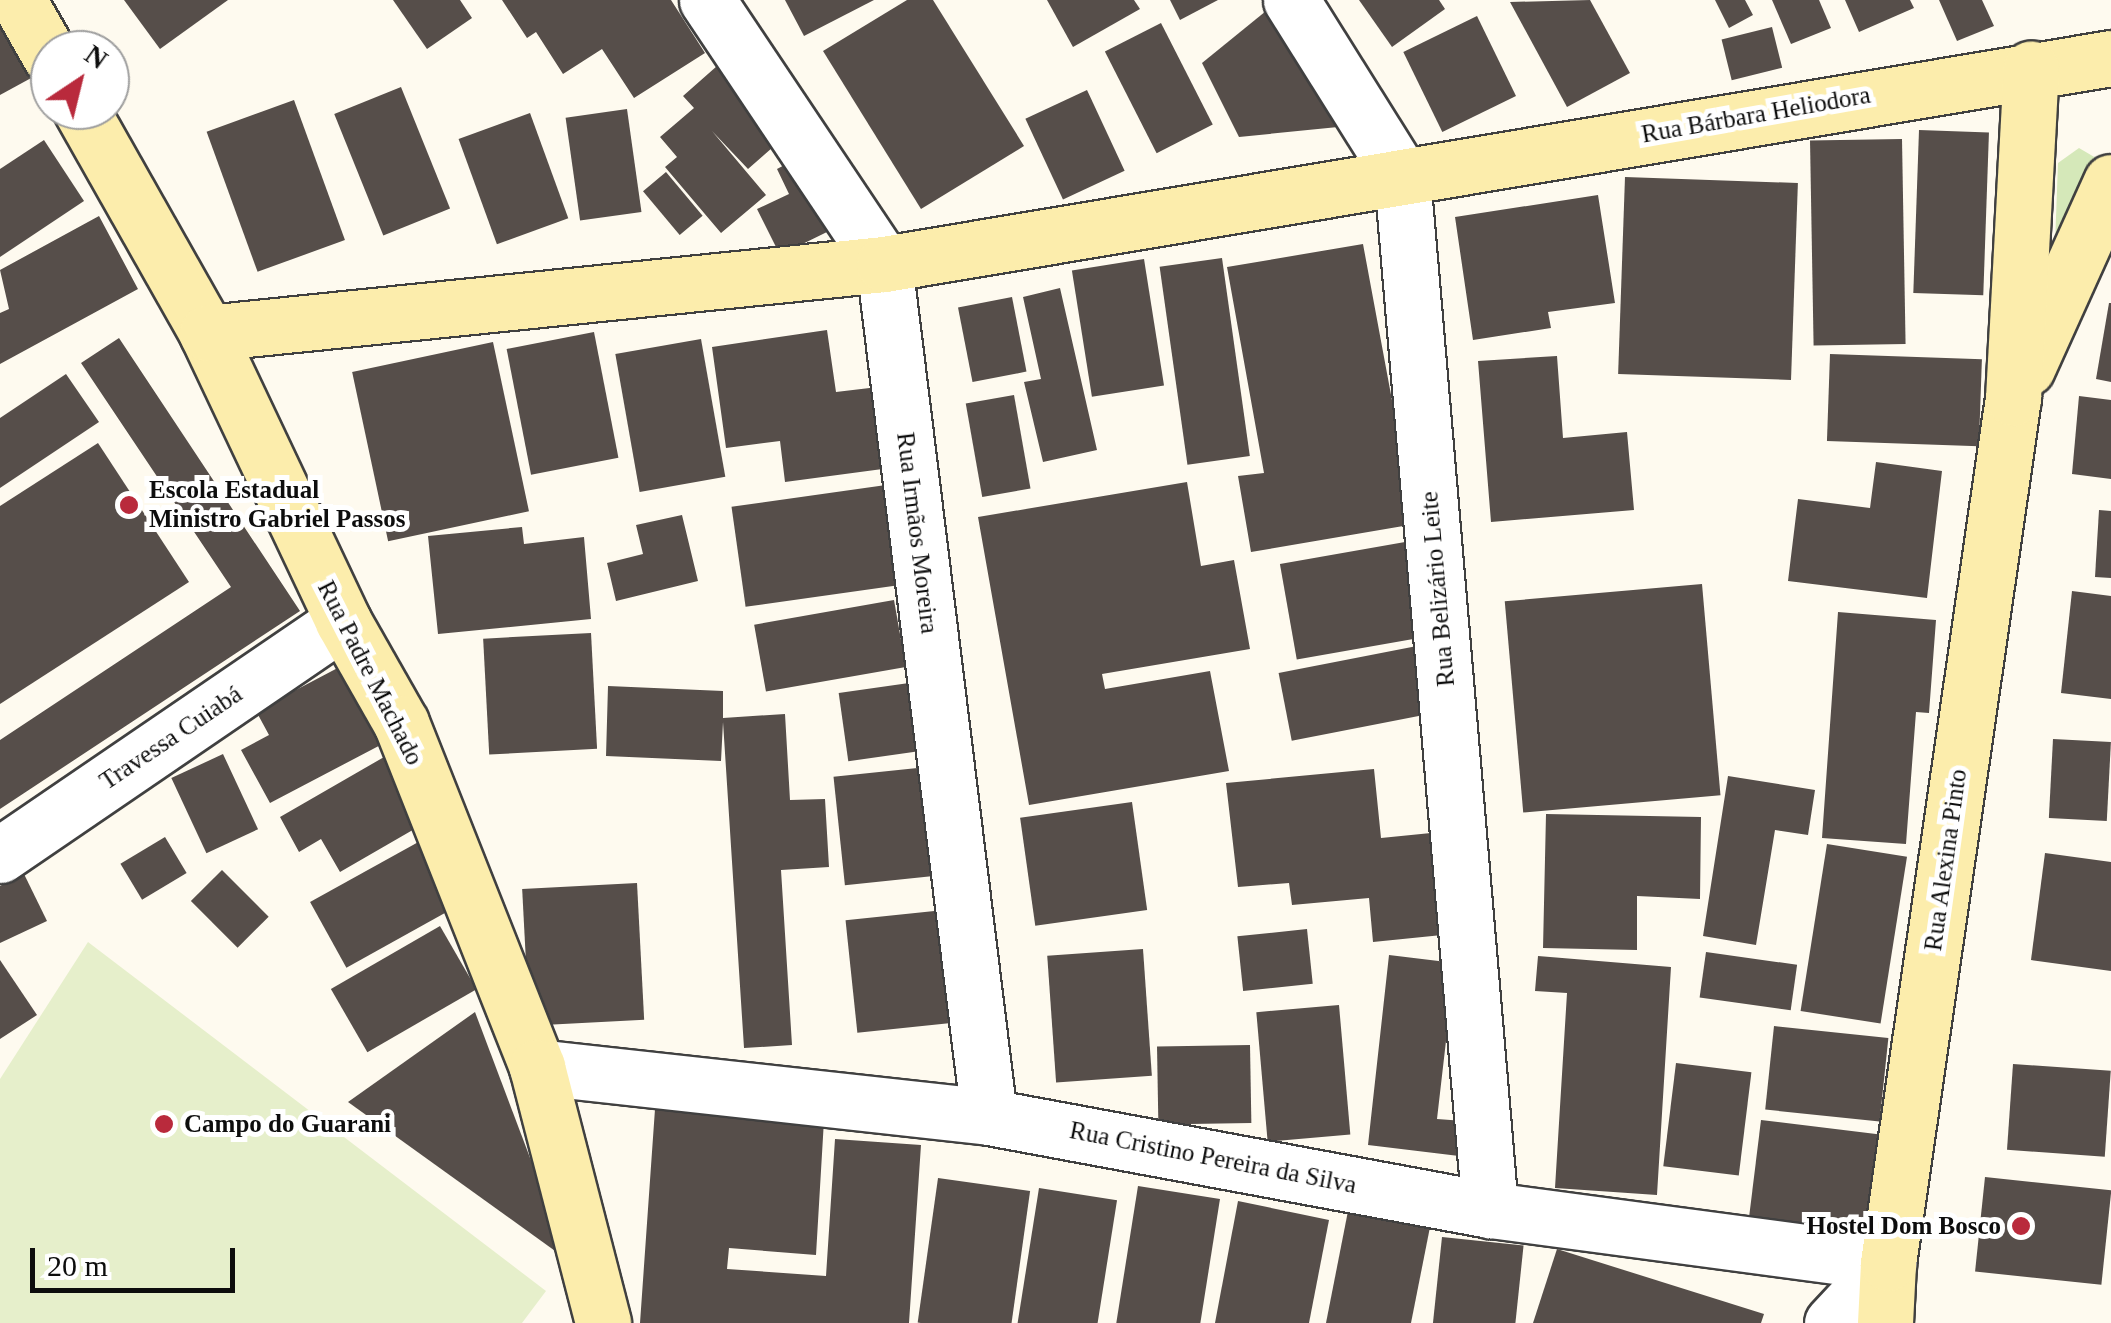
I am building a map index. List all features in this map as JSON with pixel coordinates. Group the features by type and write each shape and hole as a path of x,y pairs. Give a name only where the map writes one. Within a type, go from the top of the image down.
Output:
{"street":[{"path":"18,0 35,30"},
{"name":"Rua Irmãos Moreira","path":"708,0 884,264 989,1117"},
{"name":"Rua Belizário Leite","path":"1291,0 1402,176 1490,1210"},
{"name":"Rua Bárbara Heliodora","path":"207,333 884,264 2030,68 2111,58"},
{"name":"Rua Alexina Pinto","path":"1885,1323 1888,1263 2014,398 2030,68"},
{"name":"Rua Padre Machado","path":"91,130 207,333 342,621 401,723 537,1067 603,1323"},
{"name":"Rua Alexina Pinto","path":"2014,398 2111,182"},
{"name":"Travessa Cuiabá","path":"0,855 342,621"},
{"name":"Rua Cristino Pereira da Silva","path":"537,1067 989,1117 1490,1210 1888,1263"},
{"path":"1832,1323 1888,1263"}],"green space":[{"path":"2079,148 2096,158 2096,179 2054,272 2058,163"},
{"name":"Campo do Guarani","path":"88,942 546,1291 522,1323 0,1323 0,1079"}],"building":[{"path":"124,0 228,0 160,49"},
{"path":"393,0 460,0 472,18 427,49"},
{"path":"502,0 671,0 705,53 634,98 602,49 563,74 536,32 527,38"},
{"path":"785,0 874,0 804,36"},
{"path":"907,0 933,0 1024,146 921,209 823,51"},
{"path":"1047,0 1134,0 1140,9 1073,47"},
{"path":"1170,0 1218,0 1180,20"},
{"path":"1359,0 1439,0 1445,9 1392,47"},
{"path":"1590,0 1630,73 1567,107 1510,2"},
{"path":"1715,0 1745,0 1753,15 1729,28"},
{"path":"1772,0 1819,0 1831,28 1791,44"},
{"path":"1845,0 1910,0 1914,8 1859,32"},
{"path":"1939,0 1982,0 1994,26 1957,41"},
{"path":"1266,11 1338,127 1239,137 1202,63"},
{"path":"1477,16 1516,96 1442,132 1403,52"},
{"path":"0,19 30,72 30,79 0,95"},
{"path":"1161,23 1213,125 1157,153 1105,52"},
{"path":"1772,27 1782,68 1732,80 1722,40"},
{"path":"717,66 781,140 748,169 712,131 766,195 721,233 665,167 677,157 660,137 694,108 683,96"},
{"path":"401,87 450,208 383,235 334,114"},
{"path":"1087,90 1125,171 1063,199 1025,119"},
{"path":"294,100 345,240 258,272 207,132"},
{"path":"627,109 641,212 580,221 566,118"},
{"path":"530,113 568,218 497,244 459,139"},
{"path":"1919,130 1989,132 1983,295 1913,293"},
{"path":"1902,139 1906,344 1814,346 1810,141"},
{"path":"44,140 84,201 0,257 0,169"},
{"path":"792,161 827,232 780,255 757,209 789,194 777,169"},
{"path":"666,172 703,216 680,235 643,191"},
{"path":"1625,177 1798,183 1791,380 1618,374"},
{"path":"1598,195 1615,303 1548,312 1551,328 1473,340 1455,217"},
{"path":"99,216 138,289 0,364 0,313 9,309 0,270"},
{"path":"1363,244 1415,524 1251,552 1238,476 1264,473 1227,267"},
{"path":"1222,258 1250,456 1187,465 1160,267"},
{"path":"1144,259 1164,385 1092,397 1072,270"},
{"path":"1060,288 1097,450 1043,462 1024,382 1041,379 1023,297"},
{"path":"1012,297 1027,372 973,382 958,307"},
{"path":"2111,303 2111,382 2096,379"},
{"path":"827,330 836,392 878,387 890,468 785,482 780,441 726,448 712,347"},
{"path":"594,332 618,458 531,475 507,349"},
{"path":"119,338 300,611 0,809 0,740 231,587 81,363"},
{"path":"701,339 725,477 640,492 615,354"},
{"path":"493,342 529,511 388,541 352,372"},
{"path":"1830,354 1982,359 1979,446 1827,441"},
{"path":"1557,356 1563,438 1627,432 1634,510 1491,522 1478,361"},
{"path":"66,374 99,422 0,488 0,418"},
{"path":"1014,395 1030,489 982,497 966,404"},
{"path":"2079,396 2111,400 2111,479 2072,474"},
{"path":"98,443 189,582 0,704 0,506"},
{"path":"1876,462 1942,471 1927,598 1788,581 1798,499 1870,508"},
{"path":"1187,482 1201,566 1234,560 1250,649 1102,674 1105,689 1210,671 1229,771 1029,805 978,517"},
{"path":"886,485 900,585 746,607 732,507"},
{"path":"2099,510 2111,511 2111,578 2095,577"},
{"path":"682,515 698,581 616,601 607,563 643,554 636,525"},
{"path":"522,527 524,544 584,537 591,619 438,634 428,536"},
{"path":"1405,542 1422,638 1297,660 1280,564"},
{"path":"1702,584 1720,795 1523,812 1505,601"},
{"path":"2072,591 2111,596 2111,699 2061,693"},
{"path":"894,600 906,667 766,692 754,625"},
{"path":"1838,612 1936,620 1929,713 1916,712 1906,844 1822,838"},
{"path":"591,633 597,749 489,754 483,639"},
{"path":"1417,646 1430,714 1292,741 1279,673"},
{"path":"349,662 392,739 270,803 241,750 269,735 256,711"},
{"path":"909,683 919,751 848,761 839,693"},
{"path":"608,686 723,691 723,718 785,714 790,800 825,799 829,867 781,870 792,1045 744,1048 723,722 721,761 606,756"},
{"path":"2053,739 2111,742 2107,821 2049,818"},
{"path":"391,753 430,820 340,872 321,839 299,852 280,817"},
{"path":"223,754 258,829 206,853 171,778"},
{"path":"927,767 938,875 845,885 834,777"},
{"path":"1374,769 1381,838 1441,832 1452,934 1373,942 1369,898 1292,905 1289,883 1238,887 1226,783"},
{"path":"1728,776 1815,790 1808,835 1775,830 1756,945 1703,936"},
{"path":"1132,802 1147,910 1035,926 1020,818"},
{"path":"1546,814 1701,817 1700,899 1637,896 1637,950 1543,948"},
{"path":"165,837 187,873 142,900 120,864"},
{"path":"422,840 458,906 346,968 310,902"},
{"path":"1827,844 1907,857 1881,1024 1801,1011"},
{"path":"2045,853 2111,862 2111,971 2031,960"},
{"path":"222,870 269,917 238,948 191,901"},
{"path":"24,874 47,921 0,943 0,886"},
{"path":"637,883 644,1020 529,1026 522,889"},
{"path":"944,910 956,1022 857,1033 846,920"},
{"path":"440,926 476,989 367,1052 331,989"},
{"path":"1307,929 1313,984 1243,991 1237,936"},
{"path":"1143,949 1152,1076 1056,1082 1047,956"},
{"path":"1706,952 1797,965 1791,1010 1700,998"},
{"path":"1389,955 1455,963 1437,1119 1464,1121 1459,1156 1368,1145"},
{"path":"1538,956 1671,967 1657,1195 1555,1188 1567,993 1535,991"},
{"path":"0,960 37,1015 0,1039"},
{"path":"1339,1005 1350,1135 1268,1142 1256,1012"},
{"path":"475,1012 569,1261 348,1102"},
{"path":"1774,1026 1888,1038 1880,1122 1765,1110"},
{"path":"1250,1045 1251,1123 1158,1125 1157,1047"},
{"path":"1676,1063 1751,1072 1739,1175 1663,1166"},
{"path":"2013,1064 2111,1071 2105,1157 2007,1150"},
{"path":"655,1109 824,1120 816,1255 729,1248 727,1269 826,1276 835,1139 921,1145 909,1323 640,1323"},
{"path":"1761,1120 1880,1135 1868,1234 1749,1219"},
{"path":"1985,1177 2111,1190 2101,1285 1975,1271"},
{"path":"938,1178 1030,1191 1012,1323 918,1323"},
{"path":"1138,1186 1220,1199 1200,1323 1116,1323"},
{"path":"1039,1188 1117,1200 1098,1323 1018,1323"},
{"path":"1238,1201 1329,1220 1309,1323 1215,1323"},
{"path":"1348,1211 1430,1227 1411,1323 1326,1323"},
{"path":"1442,1237 1524,1246 1515,1323 1433,1323"},
{"path":"1557,1249 1764,1314 1761,1323 1533,1323"}],"place":[{"name":"Escola Estadual Ministro Gabriel Passos","path":"129,505"},
{"name":"Campo do Guarani","path":"164,1124"},
{"name":"Hostel Dom Bosco","path":"2021,1226"}]}
